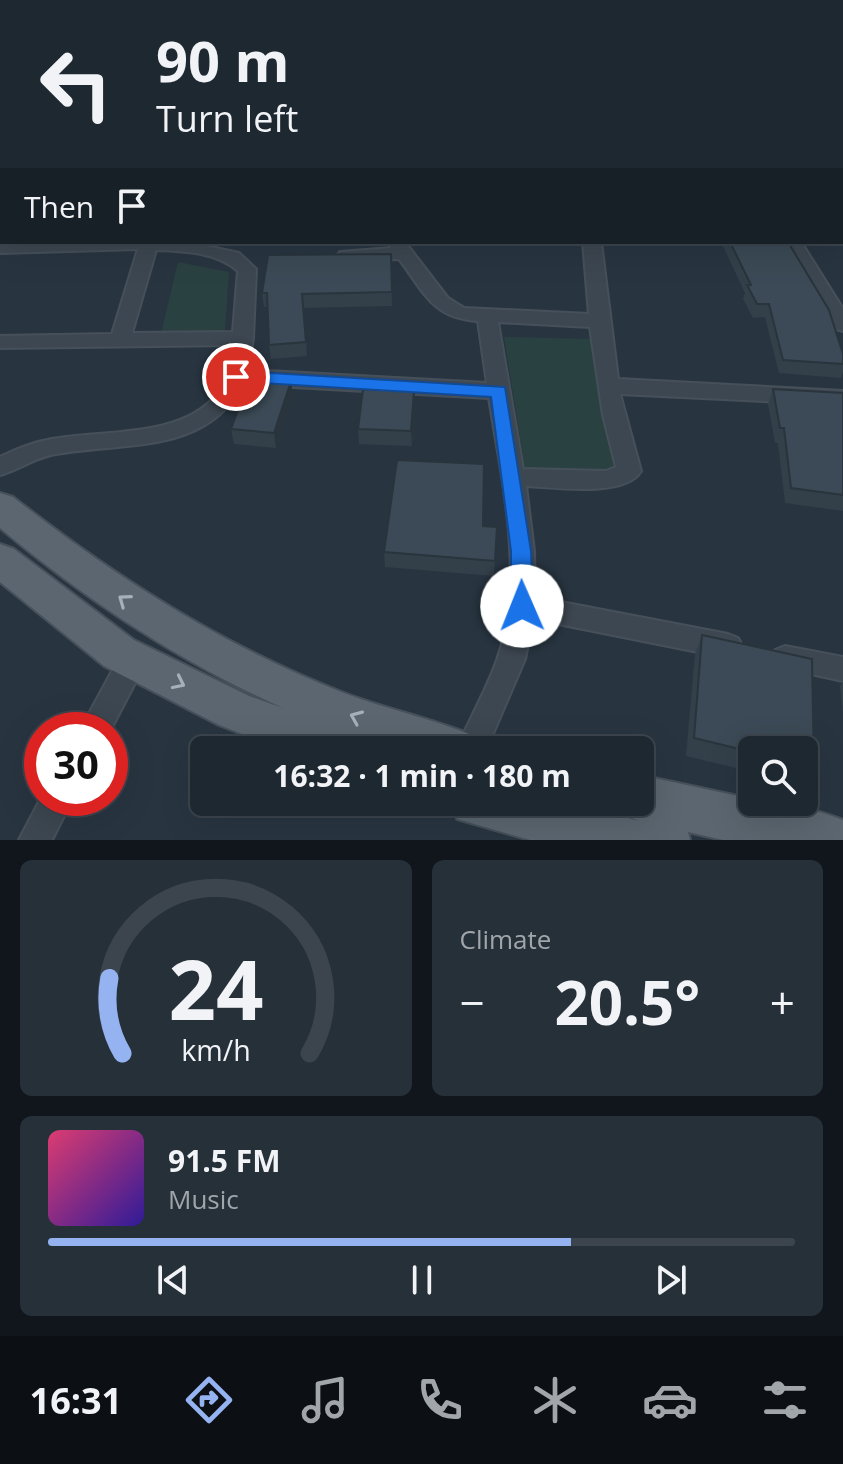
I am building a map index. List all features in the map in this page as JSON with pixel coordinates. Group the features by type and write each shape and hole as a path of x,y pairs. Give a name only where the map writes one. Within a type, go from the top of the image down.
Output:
{"main road":[{"path":"0,507 134,607 258,676 404,736"},
{"path":"0,560 119,653 235,711 301,736"},
{"path":"662,815 739,829 831,840"},
{"path":"529,816 624,840"}],"street":[{"path":"0,248 75,244"},
{"path":"0,467 16,458 52,447 148,436 180,429 206,415 227,397 236,377 250,261 227,253 173,244 149,244 120,340"},
{"path":"513,477 608,480 629,471 621,446 598,321 592,244"},
{"path":"793,244 843,325"},
{"path":"331,257 400,247 441,302 459,314 598,321"},
{"path":"477,736 511,659 522,606 521,551 513,477 487,317"},
{"path":"0,342 241,338"},
{"path":"236,377 499,391"},
{"path":"610,386 843,398"},
{"path":"522,606 843,669"},
{"path":"105,712 133,660"},
{"path":"35,840 48,816"}],"green space":[{"path":"178,262 229,272 225,330 217,334 161,334"},
{"path":"504,337 590,339 616,470 525,469"}],"building":[{"path":"731,244 789,244 829,310 843,354 843,364 783,360 769,304 757,304 747,285 751,285"},
{"path":"391,254 392,292 302,294 306,342 269,345 267,293 262,293 268,255"},
{"path":"250,377 291,381 274,433 231,429"},
{"path":"363,389 414,391 411,431 358,429"},
{"path":"773,389 843,393 843,495 791,488 784,428 780,428"},
{"path":"397,460 484,464 483,526 497,527 495,561 384,552"},
{"path":"702,635 812,659 813,736 738,736 738,749 694,738"}],"route":[{"path":"236,377 499,391 521,551 522,606"}]}
